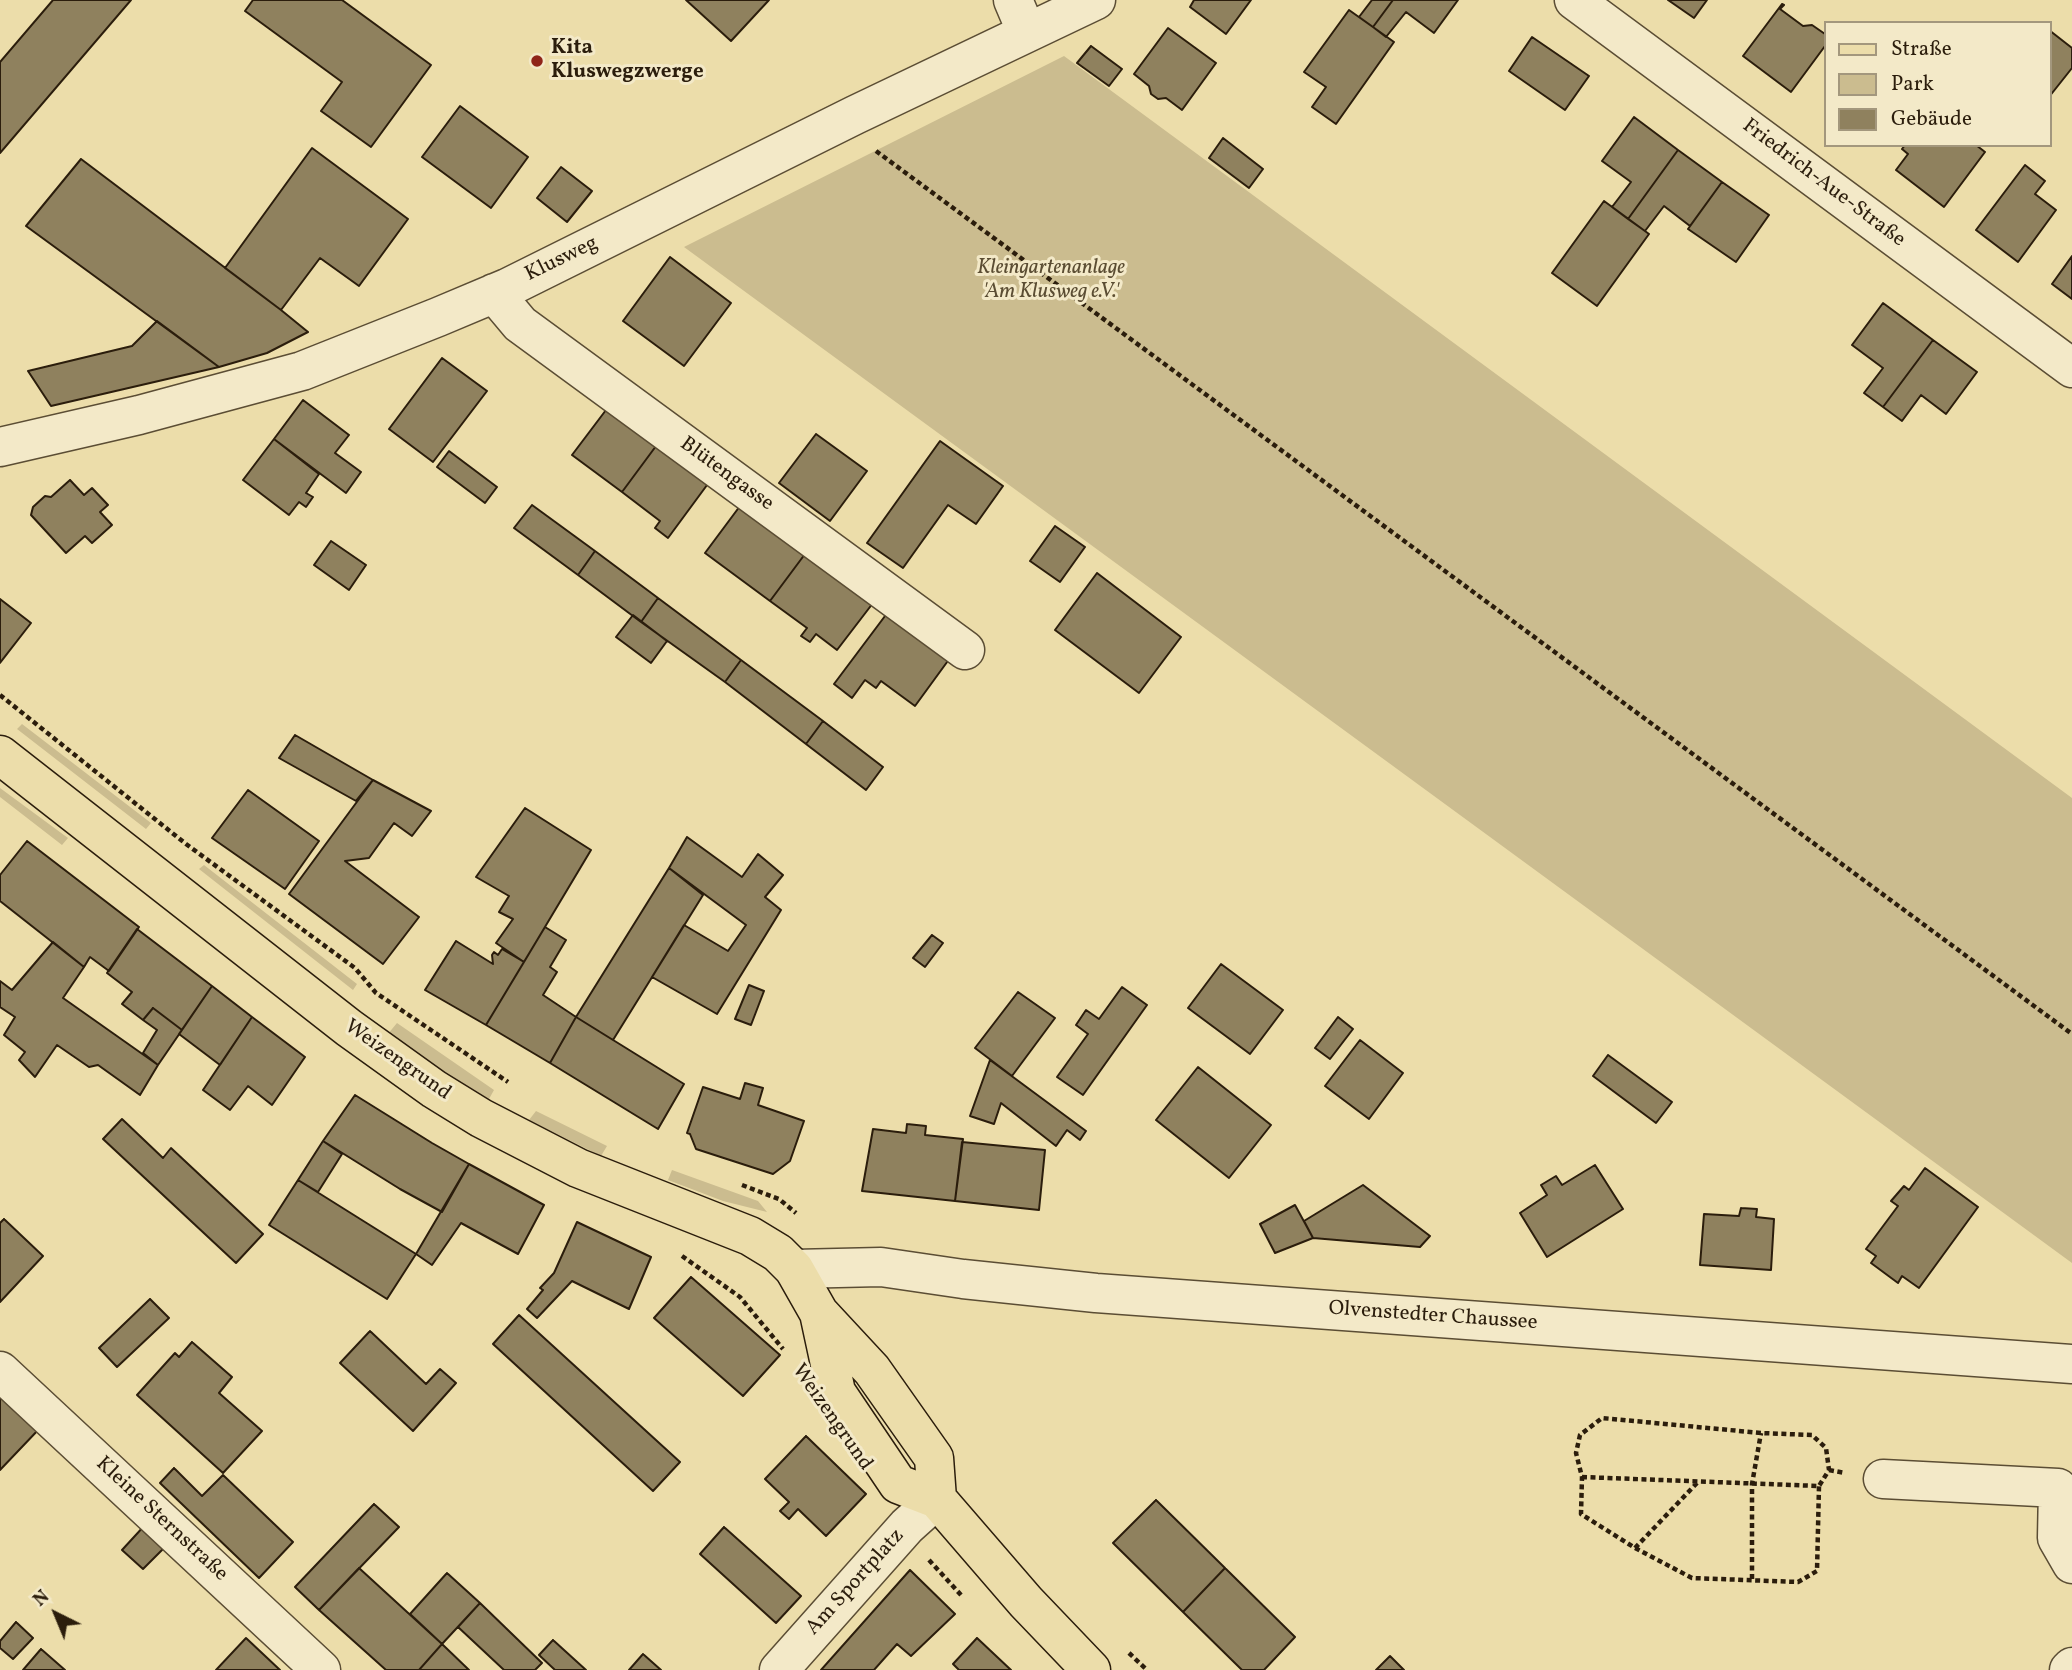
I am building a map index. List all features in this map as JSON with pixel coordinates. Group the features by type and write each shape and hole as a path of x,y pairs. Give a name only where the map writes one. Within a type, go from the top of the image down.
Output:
{"main road":[{"name":"Weizengrund","path":"0,755 349,1028 435,1089 481,1118 578,1168 750,1236 778,1253 794,1269 819,1313 836,1392 898,1484 937,1499 1018,1593 1091,1670"}],"street":[{"name":"Klusweg","path":"0,447 139,415 302,371 494,293 855,115 1020,17 1096,0"},
{"name":"Friedrich-Aue-Straße","path":"1574,0 2072,368"},
{"name":"Blütengasse","path":"494,293 520,324 965,650"},
{"name":"Olvenstedter Chaussee","path":"794,1269 881,1267 976,1281 1096,1293 2072,1364"},
{"name":"Kleine Sternstraße","path":"0,1371 321,1670"},
{"path":"1883,1479 2065,1488 2057,1538 2072,1564"},
{"name":"Am Sportplatz","path":"779,1670 907,1526 937,1499"}],"path":[{"path":"872,147 2072,1034"},
{"name":"Weizengrund","path":"0,695 186,844 355,968 376,993 517,1089"},
{"path":"739,1184 779,1199"},
{"name":"Weizengrund","path":"681,1255 740,1297 787,1353"},
{"path":"1602,1418 1761,1433 1812,1435 1826,1448 1829,1470 1819,1486 1816,1571 1798,1582 1692,1578 1635,1548 1581,1514 1582,1477 1576,1453 1580,1435 1602,1418"},
{"path":"1752,1579 1752,1484 1761,1433"},
{"path":"1582,1477 1819,1486"},
{"path":"1635,1548 1698,1482"},
{"path":"1128,1651 1147,1670"}],"green space":[{"name":"Kleingartenanlage 'Am Klusweg e.V.'","path":"1064,56 2072,798 2072,1263 684,247"},
{"path":"22,724 151,823 146,829 17,729"},
{"path":"0,788 68,838 62,845 0,797"},
{"path":"204,865 357,984 353,990 199,869"},
{"path":"397,1023 494,1090 489,1099 437,1070 387,1035"},
{"path":"536,1111 607,1146 601,1156 529,1120"},
{"path":"672,1170 758,1201 767,1212 723,1201 668,1180"}],"building":[{"path":"53,0 131,0 0,153 0,62"},
{"path":"253,0 342,0 431,65 371,147 321,111 342,82 245,11"},
{"path":"686,0 769,0 731,41"},
{"path":"1194,0 1251,0 1226,34 1190,7"},
{"path":"1372,0 1393,0 1373,27 1359,17"},
{"path":"1393,0 1458,0 1434,33 1406,12 1386,37 1373,27"},
{"path":"1668,0 1707,0 1694,18"},
{"path":"1782,4 1784,5 1780,9 1803,26 1812,25 1824,33 1824,47 1791,92 1743,56"},
{"path":"1349,10 1394,42 1336,124 1312,107 1326,87 1304,72"},
{"path":"1168,28 1216,63 1182,110 1166,98 1158,99 1151,94 1149,86 1134,74"},
{"path":"2051,32 2072,48 2072,68 2051,94"},
{"path":"1532,37 1589,76 1565,110 1509,71"},
{"path":"1091,46 1122,69 1109,86 1077,63"},
{"path":"460,106 528,157 491,208 422,157"},
{"path":"1634,117 1678,150 1628,219 1612,207 1631,182 1602,161"},
{"path":"1223,138 1263,169 1249,188 1209,158"},
{"path":"1979,147 1985,152 1944,207 1896,170 1908,154 1902,149"},
{"path":"312,148 408,219 359,286 320,258 281,310 225,268"},
{"path":"1678,150 1722,182 1690,226 1664,206 1645,231 1628,219"},
{"path":"81,159 308,332 267,353 219,367 26,226"},
{"path":"2025,165 2045,181 2035,194 2056,210 2018,262 1976,230"},
{"path":"561,167 592,191 567,222 537,198"},
{"path":"1722,182 1769,215 1736,262 1688,229"},
{"path":"1604,201 1649,234 1597,306 1552,273"},
{"path":"2072,256 2072,299 2052,284"},
{"path":"670,257 731,303 684,366 623,321"},
{"path":"1883,303 1933,340 1883,407 1864,393 1883,368 1852,345"},
{"path":"157,321 219,367 51,406 28,371 132,346"},
{"path":"1933,340 1977,372 1946,414 1921,395 1902,421 1883,407"},
{"path":"442,358 487,391 433,462 389,429"},
{"path":"303,400 349,435 335,453 361,472 346,493 274,439"},
{"path":"609,406 659,442 622,492 572,455"},
{"path":"816,434 867,471 830,521 779,483"},
{"path":"274,439 319,474 306,493 313,497 306,507 299,502 289,515 243,480"},
{"path":"940,441 1003,486 976,524 948,505 903,568 867,543"},
{"path":"659,442 710,481 668,538 655,528 660,521 622,492"},
{"path":"449,451 497,487 485,503 437,467"},
{"path":"70,480 84,495 92,488 108,505 100,512 112,525 92,543 85,536 66,553 31,515 33,507 45,496 51,497"},
{"path":"532,505 595,551 578,575 514,528"},
{"path":"740,506 805,554 770,601 705,553"},
{"path":"1055,526 1085,547 1060,582 1030,561"},
{"path":"331,541 366,565 349,590 314,565"},
{"path":"595,551 658,598 641,622 578,575"},
{"path":"805,554 873,603 837,650 816,634 810,642 801,636 807,628 770,601"},
{"path":"1097,573 1181,637 1139,693 1055,630"},
{"path":"658,598 741,660 725,682 641,622"},
{"path":"0,599 31,623 0,663"},
{"path":"888,612 950,658 915,706 881,681 876,688 865,680 852,698 834,684"},
{"path":"633,615 667,641 651,663 616,637"},
{"path":"741,660 823,721 806,744 725,682"},
{"path":"823,721 883,767 866,790 806,744"},
{"path":"295,735 373,780 356,801 279,758"},
{"path":"373,780 431,811 412,836 394,823 369,858 345,861 419,917 383,964 289,894"},
{"path":"248,790 319,841 285,889 212,838"},
{"path":"525,808 591,850 524,962 496,943 513,919 499,912 509,896 476,877"},
{"path":"687,837 742,877 758,854 783,875 765,897 781,910 717,1014 652,977 684,925 728,951 746,925 669,868"},
{"path":"27,841 139,927 109,971 90,957 84,967 0,901 0,875"},
{"path":"669,868 703,895 613,1040 576,1017"},
{"path":"545,927 566,940 550,967 557,972 543,995 576,1017 550,1063 486,1025"},
{"path":"137,929 212,986 182,1030 153,1008 143,1020 122,1004 132,992 107,973"},
{"path":"932,935 943,943 925,967 913,958"},
{"path":"456,941 493,964 492,955 494,952 498,955 502,949 524,962 486,1025 425,990"},
{"path":"53,942 84,967 63,998 158,1065 140,1095 98,1065 89,1067 57,1045 35,1077 19,1060 25,1052 4,1035 15,1017 0,1007 0,981 12,990"},
{"path":"1221,964 1283,1010 1250,1054 1188,1008"},
{"path":"749,985 764,991 751,1025 735,1019"},
{"path":"212,986 252,1017 220,1065 179,1034"},
{"path":"1122,987 1147,1005 1083,1095 1057,1077 1088,1034 1076,1025 1086,1010 1099,1019"},
{"path":"1018,992 1055,1018 1012,1076 975,1048"},
{"path":"153,1008 182,1030 158,1065 143,1053 157,1030 143,1020"},
{"path":"252,1017 305,1057 272,1105 248,1086 230,1110 203,1090"},
{"path":"576,1017 684,1084 658,1129 550,1063"},
{"path":"1338,1017 1353,1029 1330,1059 1315,1048"},
{"path":"1360,1040 1403,1073 1369,1119 1325,1086"},
{"path":"1608,1055 1672,1102 1656,1123 1593,1076"},
{"path":"990,1060 1086,1131 1080,1140 1067,1130 1056,1146 1001,1103 994,1124 970,1116"},
{"path":"1198,1067 1271,1125 1229,1178 1156,1120"},
{"path":"745,1083 763,1088 758,1105 804,1121 790,1161 773,1174 696,1149 690,1134 687,1133 703,1087 740,1099"},
{"path":"355,1095 469,1164 442,1212 323,1141"},
{"path":"122,1119 163,1158 171,1148 263,1234 236,1263 103,1139"},
{"path":"907,1124 926,1126 925,1135 963,1139 955,1201 862,1191 873,1129 906,1133"},
{"path":"323,1141 342,1154 318,1192 298,1180"},
{"path":"962,1142 1045,1150 1039,1210 955,1201"},
{"path":"469,1164 544,1205 518,1254 461,1223 432,1265 416,1254"},
{"path":"1595,1165 1623,1209 1547,1257 1520,1213 1547,1195 1541,1185 1556,1176 1562,1185"},
{"path":"1925,1168 1978,1207 1919,1288 1902,1276 1898,1283 1871,1263 1876,1256 1866,1249 1898,1206 1891,1201 1904,1186 1909,1190"},
{"path":"298,1180 416,1254 387,1299 269,1225"},
{"path":"1363,1185 1430,1236 1420,1247 1313,1238 1304,1221"},
{"path":"1295,1205 1313,1238 1275,1253 1260,1224"},
{"path":"1741,1208 1757,1209 1756,1217 1774,1219 1771,1270 1700,1265 1704,1214 1739,1216"},
{"path":"4,1219 43,1256 0,1302 0,1223"},
{"path":"577,1222 651,1257 629,1309 572,1281 537,1318 527,1309 543,1290 540,1288 554,1273"},
{"path":"691,1277 780,1355 743,1396 654,1318"},
{"path":"150,1299 169,1318 117,1367 99,1348"},
{"path":"519,1315 680,1462 653,1491 493,1344"},
{"path":"370,1331 426,1384 440,1369 456,1383 413,1431 340,1363"},
{"path":"192,1342 232,1377 219,1393 262,1431 223,1473 137,1395 175,1353 179,1357"},
{"path":"0,1391 40,1428 0,1470"},
{"path":"806,1436 866,1494 826,1536 798,1509 789,1519 780,1511 789,1502 765,1479"},
{"path":"174,1468 202,1496 223,1475 293,1542 259,1578 160,1483"},
{"path":"1156,1500 1225,1568 1183,1612 1113,1543"},
{"path":"374,1504 399,1527 319,1610 295,1587"},
{"path":"145,1525 167,1545 143,1569 122,1550"},
{"path":"724,1527 801,1596 776,1623 700,1554"},
{"path":"359,1568 442,1644 419,1670 386,1670 319,1610"},
{"path":"1225,1568 1295,1637 1264,1670 1242,1670 1183,1612"},
{"path":"910,1570 955,1614 911,1656 897,1644 874,1670 821,1670"},
{"path":"447,1573 480,1603 442,1644 410,1614"},
{"path":"480,1603 542,1663 535,1670 504,1670 458,1627"},
{"path":"16,1622 33,1638 13,1659 0,1648 0,1641"},
{"path":"246,1638 280,1670 216,1670"},
{"path":"977,1638 1011,1670 959,1670 953,1664"},
{"path":"553,1640 586,1670 555,1670 539,1655"},
{"path":"442,1644 469,1670 419,1670"},
{"path":"41,1649 65,1670 23,1670"},
{"path":"643,1654 661,1670 629,1670"},
{"path":"1390,1656 1404,1670 1376,1670"}],"place":[{"name":"Kita Kluswegzwerge","path":"537,61"}]}
